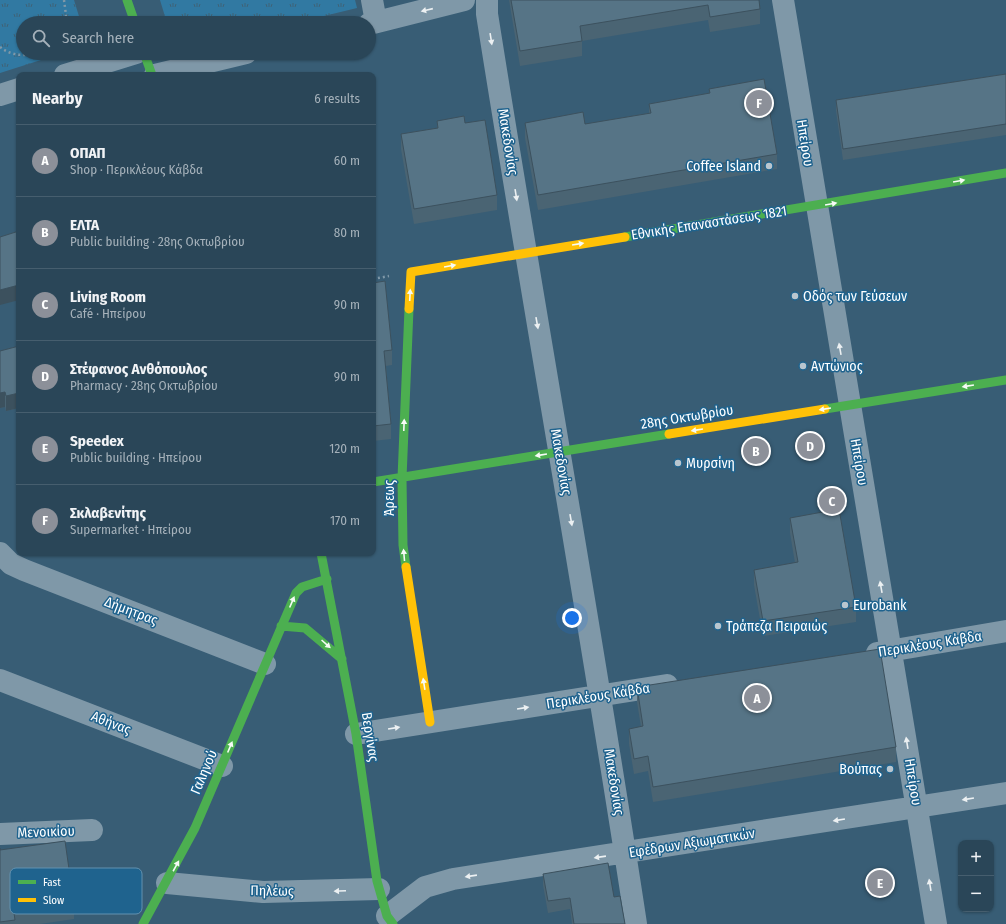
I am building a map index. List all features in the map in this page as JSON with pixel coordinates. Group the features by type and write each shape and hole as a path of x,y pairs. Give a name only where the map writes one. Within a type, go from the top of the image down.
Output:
{"street":[{"path":"127,0 133,16"},
{"path":"372,0 373,16"},
{"path":"376,22 464,0"},
{"name":"Μακεδονίας","path":"487,0 487,14 525,253 601,696 636,924"},
{"name":"Ηπείρου","path":"783,0 936,924"},
{"path":"75,72 113,60"},
{"path":"147,60 152,72"},
{"path":"166,72 216,60"},
{"path":"0,95 16,90"},
{"name":"Εθνικής Επαναστάσεως 1821","path":"411,272 816,206 1006,173"},
{"name":"Άρεως","path":"411,272 402,478 405,562 430,722"},
{"name":"28ης Οκτωβρίου","path":"376,482 1006,380"},
{"name":"Δήμητρας","path":"0,553 11,564 24,570 265,664"},
{"name":"Βεργίνας","path":"322,556 356,734 379,889 387,921"},
{"name":"Γαληνού","path":"143,924 167,883 195,828 296,592 302,587 327,579"},
{"path":"281,626 305,628 342,658"},
{"name":"Περικλέους Κάβδα","path":"860,656 1006,631"},
{"name":"Αθήνας","path":"0,680 222,766"},
{"name":"Περικλέους Κάβδα","path":"356,734 687,682"},
{"name":"Εφέδρων Αξιωματικών","path":"387,921 425,887 439,882 1006,793"},
{"name":"Μενοικίου","path":"0,834 92,830"},
{"name":"Πηλέως","path":"167,883 263,892 379,889"}],"path":[{"path":"64,0 66,16"},
{"path":"0,47 12,54 16,54"}],"green space":[{"path":"0,0 74,0 79,16 16,16 16,60 41,60 0,73"},
{"path":"160,0 355,0 357,8 324,16 165,16"}],"building":[{"path":"511,0 759,0 760,9 710,17 708,5 580,26 582,41 520,51"},
{"path":"1006,74 1006,124 843,149 836,100"},
{"path":"764,79 777,154 538,195 525,123 583,112 585,124 651,113 649,104 710,93 709,89"},
{"path":"464,116 465,123 485,120 497,195 414,209 401,134 438,128 437,121"},
{"path":"16,232 16,286 0,290 0,237"},
{"path":"385,281 392,350 384,351 391,424 376,426 376,282"},
{"path":"16,347 16,394 6,396 5,392 0,393 0,351"},
{"path":"839,509 856,607 763,621 754,570 798,562 790,518"},
{"path":"880,649 896,747 653,787 648,756 634,759 629,729 643,726 637,687"},
{"path":"65,841 69,868 10,868 10,914 14,914 15,920 0,922 0,850"},
{"path":"608,863 614,897 620,896 625,924 574,924 570,898 548,901 543,874"}],"traffic: fast":[{"path":"127,0 133,16"},
{"path":"147,60 151,72"},
{"path":"625,237 1006,173"},
{"path":"406,567 403,545 402,478 409,309"},
{"path":"825,409 1006,380"},
{"path":"376,482 669,434"},
{"path":"322,556 356,734 377,881 387,916 393,924"},
{"path":"143,924 195,828 296,593 302,587 327,579"},
{"path":"281,626 305,628 342,659"}],"traffic: slow":[{"path":"409,309 411,272 625,237"},
{"path":"669,434 825,409"},
{"path":"406,567 430,722"}],"place":[{"name":"Σκλαβενίτης","path":"759,103"},
{"name":"Coffee Island","path":"769,166"},
{"name":"Οδός των Γεύσεων","path":"795,296"},
{"name":"Αντώνιος","path":"803,366"},
{"name":"Στέφανος Ανθόπουλος","path":"810,446"},
{"name":"ΕΛΤΑ","path":"756,451"},
{"name":"Μυρσίνη","path":"678,463"},
{"name":"Living Room","path":"832,501"},
{"name":"Eurobank","path":"845,605"},
{"name":"Τράπεζα Πειραιώς","path":"718,626"},
{"name":"ΟΠΑΠ","path":"757,698"},
{"name":"Βούπας","path":"890,769"},
{"name":"Speedex","path":"880,883"}]}
